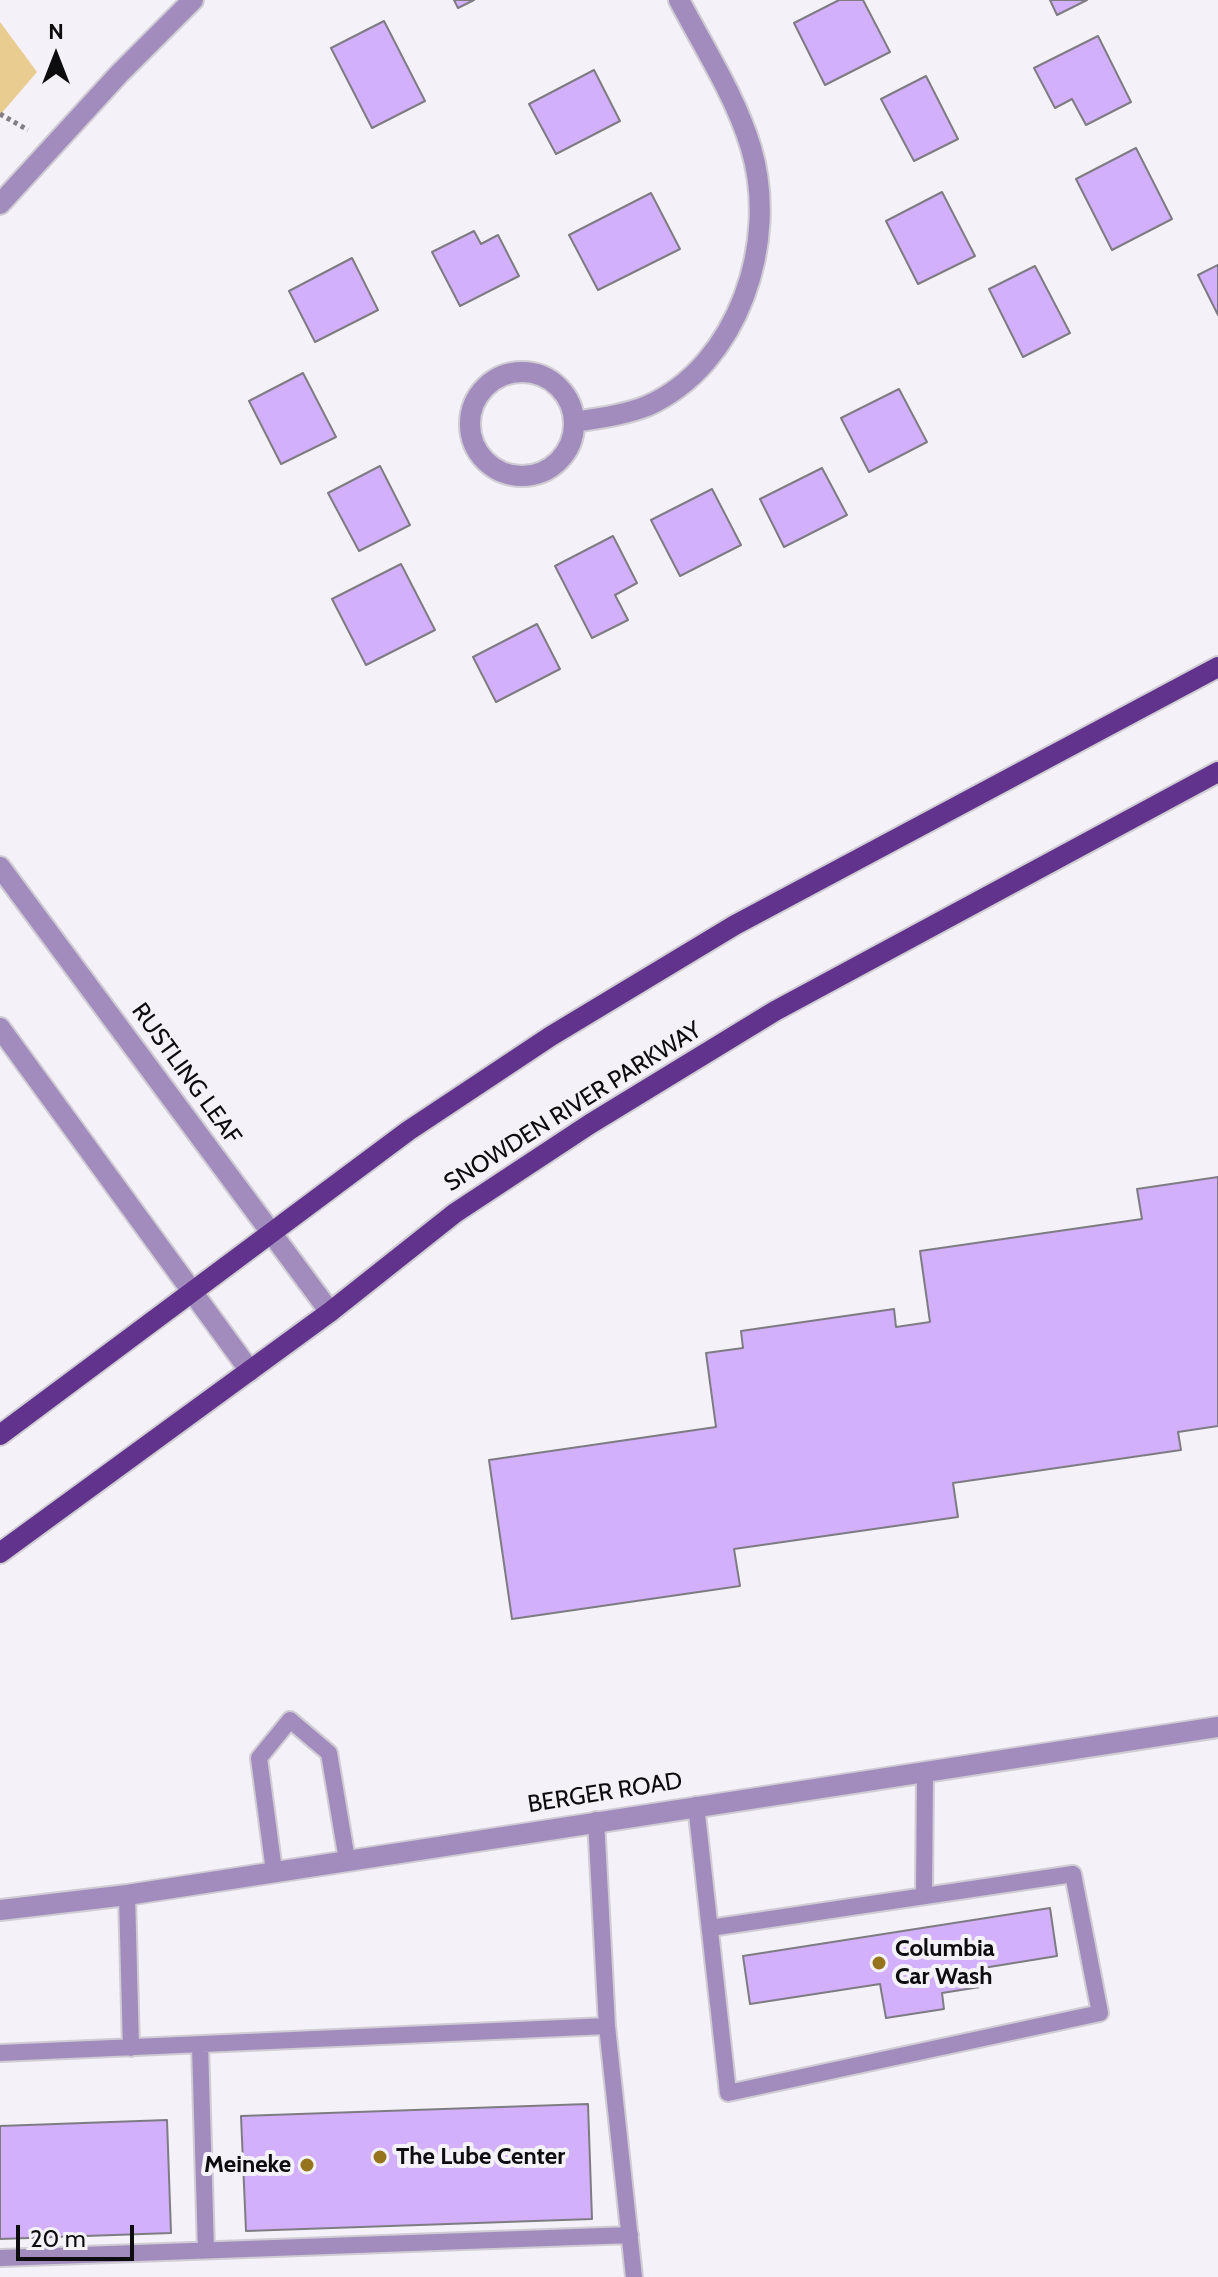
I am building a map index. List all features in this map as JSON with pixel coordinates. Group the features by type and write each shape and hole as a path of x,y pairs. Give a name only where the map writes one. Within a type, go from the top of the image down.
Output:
{"main road":[{"path":"0,1435 408,1131 551,1036 735,925 1218,667"},
{"name":"SNOWDEN RIVER PARKWAY","path":"0,1553 330,1312 455,1213 590,1124 775,1011 1218,772"}],"street":[{"path":"0,204 193,0"},
{"path":"575,422 615,416 648,405 680,383 706,359 730,327 745,297 754,261 758,192 752,151 740,118 679,0"},
{"path":"521,372 539,375 555,383 567,396 575,422 573,438 561,461 529,476 506,474 493,468 472,441 469,421 483,389 499,377 521,372"},
{"name":"RUSTLING LEAF","path":"0,867 330,1312"},
{"path":"0,1028 250,1371"},
{"name":"BERGER ROAD","path":"0,1910 127,1895 596,1820 1218,1727"}],"lane":[{"path":"274,1871 259,1758 290,1720 329,1753 347,1860"},
{"path":"924,1896 925,1771"},
{"path":"696,1805 728,2093 1100,2013 1073,1874 710,1928"},
{"path":"596,1820 607,2026 634,2277"},
{"path":"127,1895 131,2048"},
{"path":"0,2053 607,2026"},
{"path":"200,2045 206,2250"},
{"path":"0,2258 630,2235"}],"shaded area":[{"path":"0,22 37,72 0,115"}],"building":[{"path":"454,0 474,0 458,8"},
{"path":"839,0 863,0 890,52 825,85 794,23"},
{"path":"1050,0 1087,0 1057,15"},
{"path":"384,21 425,101 372,128 331,48"},
{"path":"1098,36 1131,102 1086,125 1072,99 1055,108 1034,68"},
{"path":"594,70 620,121 556,154 529,104"},
{"path":"926,76 958,139 914,161 881,99"},
{"path":"1136,148 1172,219 1112,250 1076,179"},
{"path":"942,192 975,256 918,284 886,221"},
{"path":"651,193 680,249 598,290 569,235"},
{"path":"474,231 481,244 498,235 519,276 460,306 432,252"},
{"path":"352,258 378,310 315,342 289,291"},
{"path":"1218,265 1218,315 1198,275"},
{"path":"1035,266 1070,333 1023,357 989,289"},
{"path":"303,373 336,437 281,464 249,401"},
{"path":"899,389 927,442 869,472 841,418"},
{"path":"380,466 410,525 359,551 328,493"},
{"path":"822,468 847,515 784,547 760,499"},
{"path":"712,489 741,545 680,576 651,520"},
{"path":"613,536 637,583 615,595 628,620 592,638 555,566"},
{"path":"401,564 435,630 366,665 332,599"},
{"path":"537,624 560,669 496,702 473,657"},
{"path":"1218,1177 1218,1426 1178,1432 1181,1450 953,1483 958,1517 734,1549 740,1586 512,1619 489,1460 716,1427 706,1353 743,1348 741,1331 894,1309 896,1327 930,1322 920,1251 1142,1219 1137,1189"},
{"name":"Columbia Car Wash","path":"1050,1908 1057,1956 977,1969 980,1987 942,1993 944,2009 886,2018 880,1984 750,2004 743,1956"},
{"path":"588,2104 592,2219 246,2231 241,2116"},
{"path":"167,2120 171,2233 0,2239 0,2126"}],"place":[{"name":"Columbia Car Wash","path":"879,1963"},
{"name":"The Lube Center","path":"380,2157"},
{"name":"Meineke","path":"307,2165"}]}
